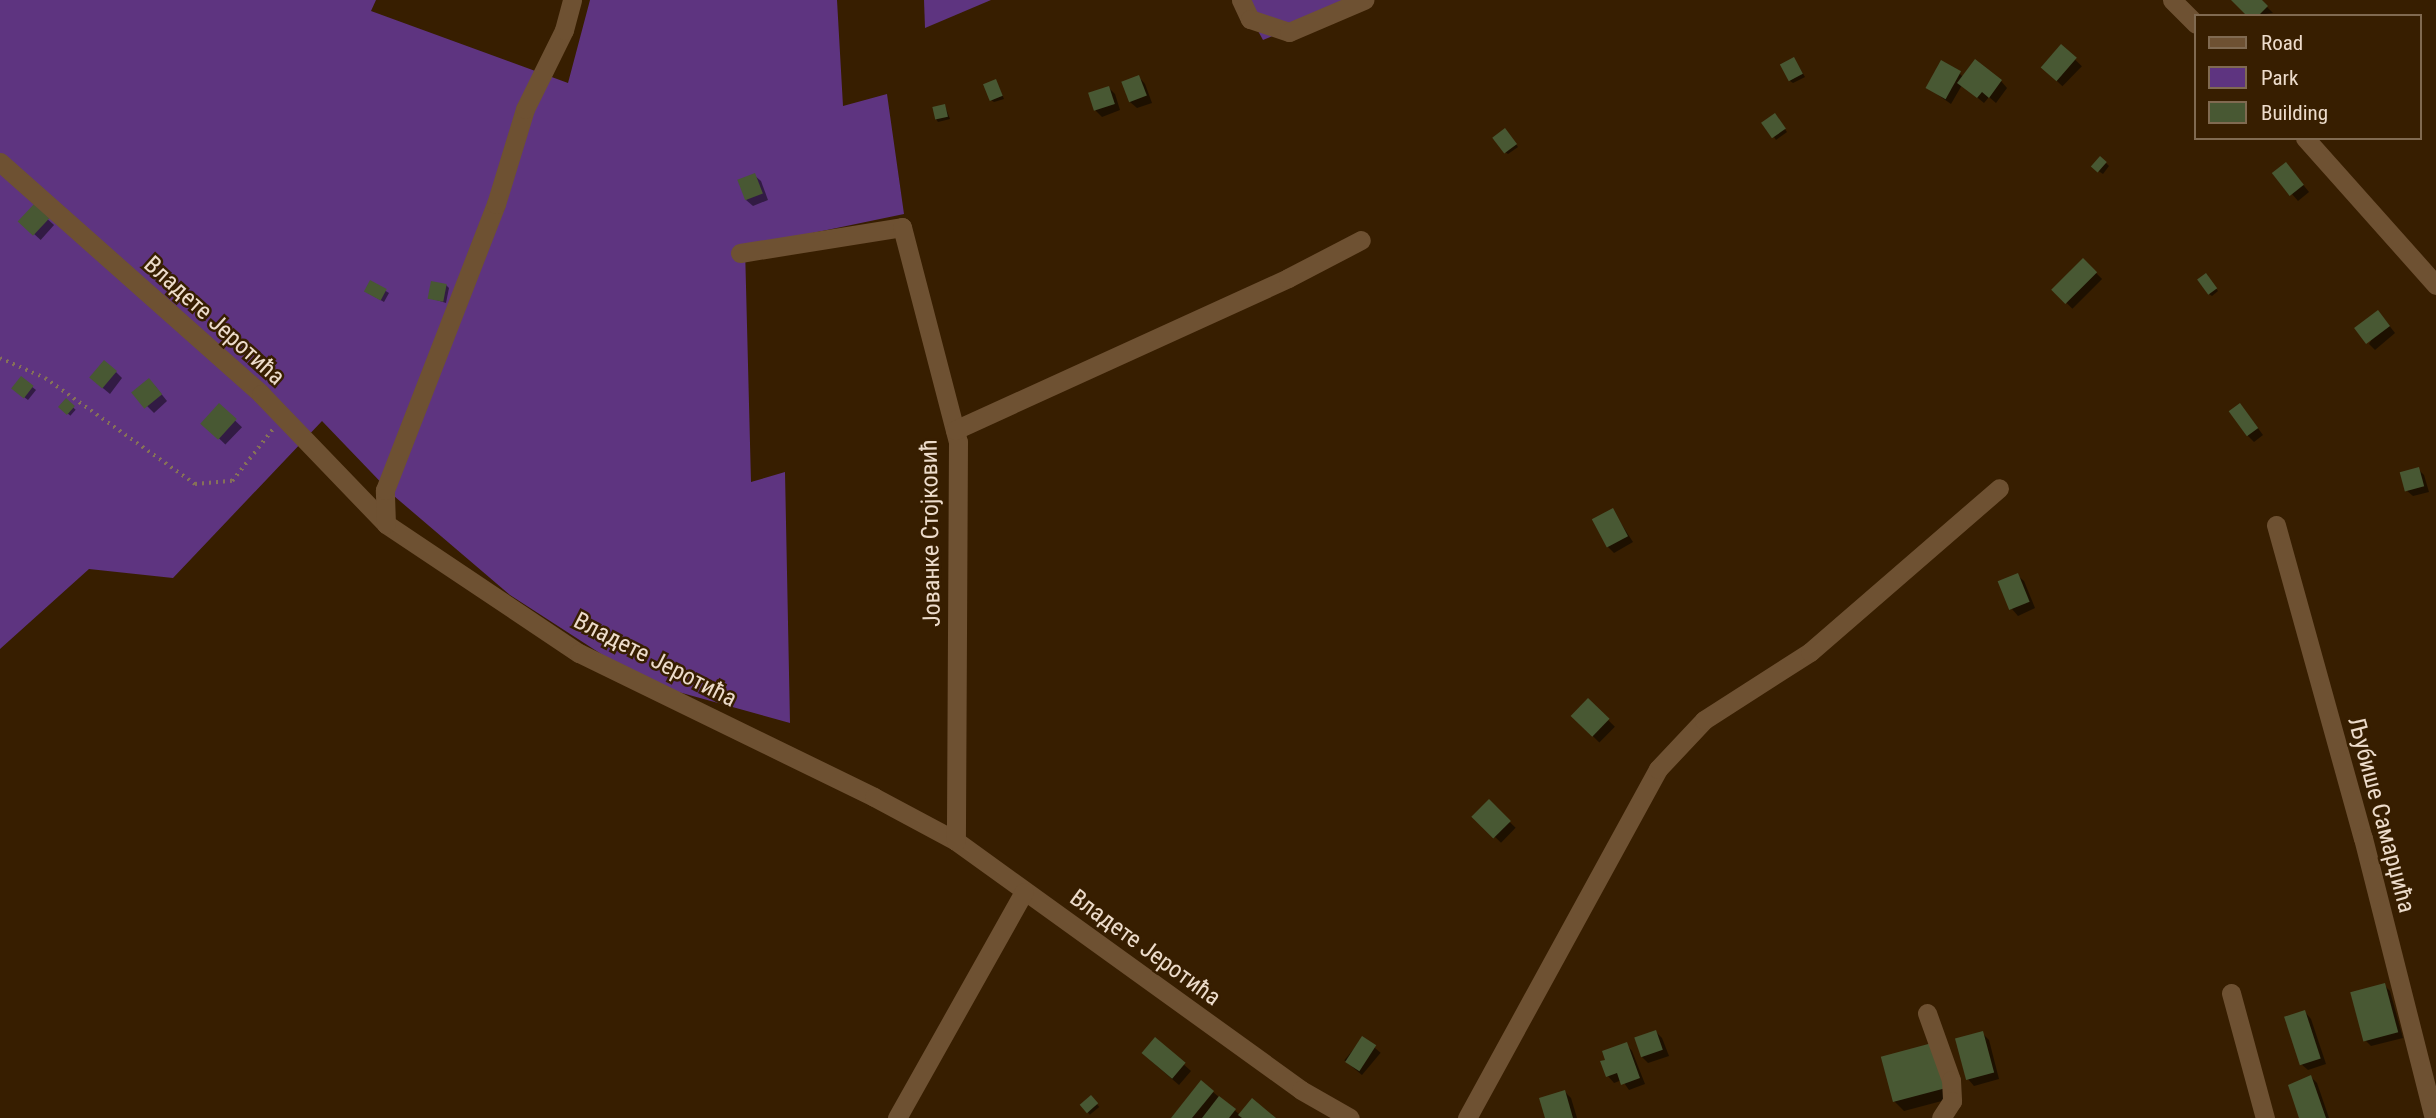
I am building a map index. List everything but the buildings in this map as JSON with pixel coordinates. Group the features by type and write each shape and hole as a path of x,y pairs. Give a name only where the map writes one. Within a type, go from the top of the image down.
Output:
{"street":[{"path":"386,524 385,490 496,204 525,109 564,30 572,0"},
{"path":"1241,0 1250,19 1289,32 1364,0"},
{"path":"2172,0 2194,22"},
{"path":"2307,140 2436,285"},
{"name":"Владете Јеротића","path":"0,162 283,417 386,524 579,653 874,797 956,841 1301,1090 1350,1118"},
{"name":"Јованке Стојковић","path":"740,253 901,227 958,442 956,841"},
{"path":"955,430 1289,278 1361,240"},
{"path":"1467,1118 1658,769 1704,720 1810,652 1999,488"},
{"name":"Љубише Самарџића","path":"2276,525 2363,838 2434,1118"},
{"path":"897,1118 1024,892"},
{"path":"2231,993 2265,1118"},
{"path":"1927,1013 1951,1080 1952,1101 1941,1118"}],"path":[{"path":"0,358 45,378 195,484 232,481 283,417"}],"green space":[{"path":"0,0 376,0 371,11 568,83 590,0 837,0 843,106 887,94 904,214 745,247 751,482 785,472 790,723 646,683 510,595 394,496 322,421 173,578 89,569 0,649"},
{"path":"924,0 991,0 925,28"},
{"path":"1241,0 1357,0 1263,40"}]}
